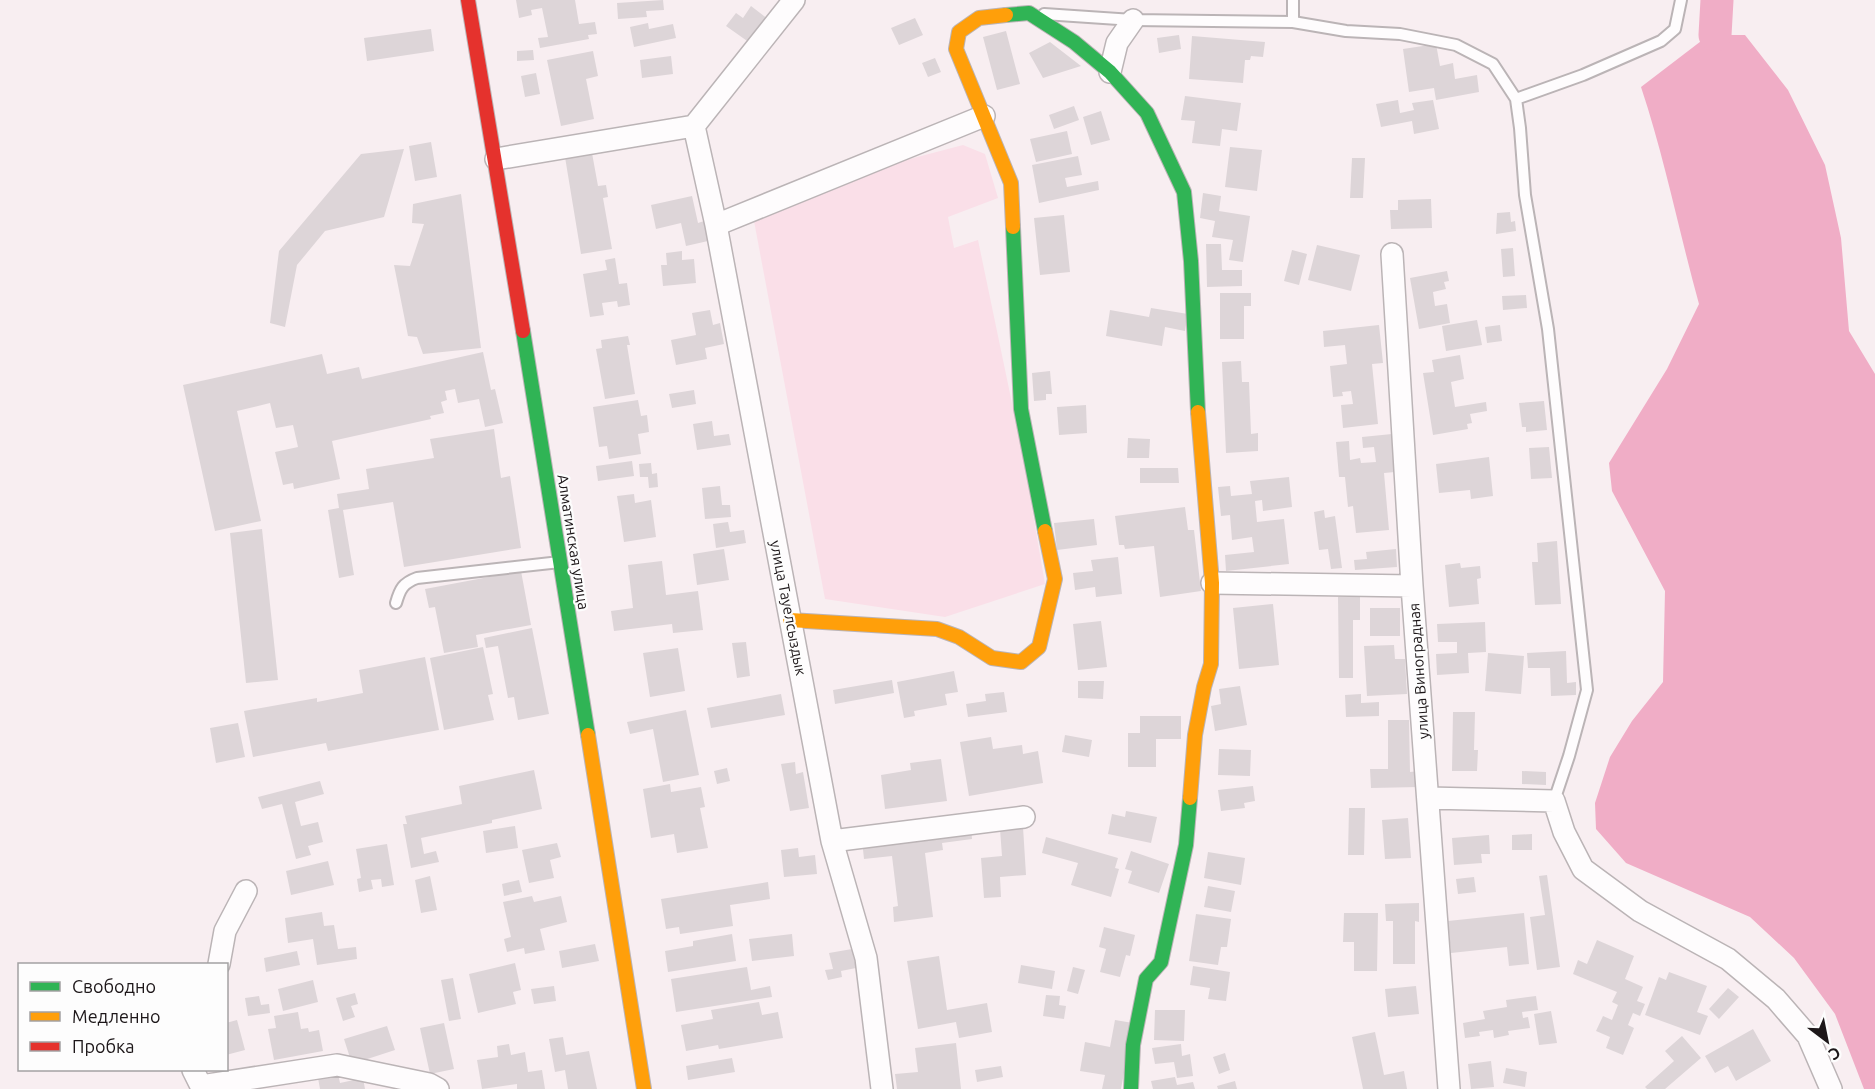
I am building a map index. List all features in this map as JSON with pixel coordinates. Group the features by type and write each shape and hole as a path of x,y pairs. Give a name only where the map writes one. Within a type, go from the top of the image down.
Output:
{"street":[{"name":"Алматинская улица","path":"468,0 496,159 644,1089"},
{"path":"496,159 694,126 794,0"},
{"path":"790,620 937,629 959,637 992,658 1021,662 1039,647 1054,579 1021,408 1011,183 956,49 958,32 979,18 1029,13 1074,42 1110,72 1147,113 1184,192 1191,261 1200,446 1212,583 1211,664 1204,687 1196,735 1186,845 1161,962 1146,979 1133,1045 1131,1089"},
{"path":"1110,72 1116,43 1133,20"},
{"path":"716,225 984,116"},
{"name":"улица Тауелсыздык","path":"694,126 716,225 832,841 866,958 882,1089"},
{"name":"улица Виноградная","path":"1392,254 1412,586 1449,1089"},
{"path":"1212,583 1412,586"},
{"path":"1428,798 1554,801 1564,832 1583,869 1640,911 1728,959 1776,999 1808,1036 1832,1089"},
{"path":"832,841 1024,817"},
{"path":"219,963 225,931 246,891"},
{"path":"194,1071 201,1086 336,1065 429,1084 438,1089"}],"lane":[{"path":"1293,0 1293,22"},
{"path":"1516,99 1583,75 1662,41 1675,29 1681,0"},
{"path":"1029,13 1133,20 1293,22 1346,31 1400,34 1456,45 1493,64 1516,99 1525,195 1548,329 1587,690 1554,801"},
{"path":"396,603 400,589 406,582 417,578 560,562"}],"shaded area":[{"path":"1709,35 1745,35 1788,90 1825,165 1841,238 1849,331 1875,374 1875,1089 1864,1089 1835,1014 1794,958 1750,917 1626,863 1596,829 1595,803 1610,757 1632,721 1663,682 1665,591 1612,491 1609,463 1667,369 1699,304 1641,87"},
{"path":"963,145 985,154 998,198 948,217 954,248 978,240 1023,456 1045,584 945,617 825,599 754,221 868,170"}],"building":[{"path":"516,0 575,0 579,24 595,22 597,34 588,35 589,39 540,48 538,38 548,37 542,8 531,10 532,15 519,18"},
{"path":"663,0 664,10 646,11 647,17 618,19 617,3"},
{"path":"751,6 768,19 750,43 726,26 736,13 743,18"},
{"path":"915,18 923,35 899,45 891,28"},
{"path":"648,23 649,29 673,24 676,38 634,47 630,27"},
{"path":"431,29 434,51 367,61 364,38"},
{"path":"1006,31 1020,84 997,90 983,37"},
{"path":"1179,35 1181,49 1159,53 1157,38"},
{"path":"1192,36 1265,42 1263,57 1251,56 1250,60 1245,60 1243,83 1189,79"},
{"path":"1050,42 1081,66 1043,78 1029,53"},
{"path":"1436,44 1440,66 1453,63 1455,79 1477,75 1479,92 1436,100 1434,88 1409,92 1403,49"},
{"path":"533,50 534,60 517,61 517,51"},
{"path":"593,51 598,76 586,79 594,119 561,126 547,60"},
{"path":"671,56 673,74 642,78 640,60"},
{"path":"935,58 941,72 928,77 922,63"},
{"path":"536,73 540,94 525,97 521,76"},
{"path":"1185,96 1241,103 1237,131 1222,129 1220,146 1192,143 1195,121 1181,120"},
{"path":"1398,100 1400,113 1414,110 1412,103 1433,100 1439,129 1414,134 1412,121 1381,127 1376,104"},
{"path":"1074,106 1079,120 1054,129 1049,115"},
{"path":"1101,111 1110,140 1091,145 1083,117"},
{"path":"1067,131 1072,154 1036,162 1030,139"},
{"path":"431,142 437,177 415,181 409,146"},
{"path":"1230,147 1262,150 1257,191 1225,187"},
{"path":"404,149 384,217 325,231 297,265 285,327 270,323 279,251 361,154"},
{"path":"592,153 598,186 606,185 608,197 603,198 612,249 581,254 565,157"},
{"path":"1078,156 1082,175 1065,178 1067,187 1098,181 1099,190 1039,203 1032,165"},
{"path":"1352,158 1365,158 1363,198 1350,198"},
{"path":"1203,193 1221,196 1219,211 1250,216 1243,262 1229,260 1233,240 1212,237 1215,221 1200,218"},
{"path":"461,194 481,348 423,354 417,337 408,336 394,265 410,266 424,224 412,223 413,204"},
{"path":"692,196 698,223 704,221 708,241 686,246 681,223 656,229 651,205"},
{"path":"1431,199 1432,228 1391,229 1390,210 1398,210 1398,200"},
{"path":"1510,212 1511,222 1515,221 1516,231 1496,234 1497,213"},
{"path":"1064,215 1070,272 1040,275 1034,218"},
{"path":"1206,244 1221,244 1222,270 1242,270 1242,286 1207,287"},
{"path":"1317,245 1360,255 1351,291 1308,280"},
{"path":"1513,248 1515,276 1503,277 1501,249"},
{"path":"1292,250 1307,254 1299,285 1284,281"},
{"path":"682,251 682,260 694,259 696,283 663,286 661,265 667,265 666,253"},
{"path":"615,258 619,284 627,283 630,305 618,307 617,301 602,303 604,315 590,317 583,274 607,270 605,260"},
{"path":"1447,271 1449,281 1444,282 1446,289 1433,292 1435,306 1447,304 1450,323 1419,329 1410,278"},
{"path":"1220,293 1251,293 1251,306 1244,306 1244,339 1220,339"},
{"path":"1526,295 1527,308 1503,310 1502,296"},
{"path":"1151,308 1188,314 1185,331 1165,327 1162,346 1106,336 1110,310 1149,317"},
{"path":"710,310 713,325 720,323 724,344 705,348 707,359 676,365 671,340 696,335 692,313"},
{"path":"1477,320 1482,345 1446,351 1442,326"},
{"path":"1379,325 1383,363 1372,364 1378,424 1343,428 1341,405 1353,404 1351,391 1342,392 1343,396 1333,397 1330,366 1347,364 1345,345 1324,347 1323,331"},
{"path":"1500,325 1502,341 1487,343 1485,327"},
{"path":"628,336 630,345 627,345 635,394 605,399 596,349 602,348 601,340"},
{"path":"483,352 491,390 495,389 503,423 485,427 479,399 458,403 455,389 445,391 447,400 441,402 444,413 430,416 431,419 332,441 340,479 294,489 293,483 283,485 275,452 298,447 293,425 276,428 270,403 237,411 261,521 215,531 183,385 322,354 327,374 359,367 362,379"},
{"path":"1460,355 1464,379 1451,382 1455,407 1486,402 1487,411 1470,414 1472,423 1467,424 1468,429 1433,435 1423,373 1434,372 1432,360"},
{"path":"1241,361 1242,382 1249,382 1251,434 1258,433 1258,451 1226,453 1222,362"},
{"path":"1050,371 1052,394 1046,394 1046,400 1034,401 1032,373"},
{"path":"694,390 696,404 672,408 669,394"},
{"path":"638,400 641,416 647,415 649,432 638,434 641,454 609,459 607,446 599,447 593,407"},
{"path":"1544,401 1547,430 1526,432 1526,427 1522,427 1519,403"},
{"path":"1086,405 1087,433 1059,435 1057,407"},
{"path":"712,421 714,436 729,434 731,445 697,450 693,424"},
{"path":"494,429 501,478 510,476 521,548 404,567 393,502 343,510 354,575 339,578 328,510 339,508 337,494 369,489 366,469 434,458 430,439"},
{"path":"1392,434 1395,472 1384,473 1389,530 1356,533 1353,506 1348,507 1345,477 1339,477 1336,442 1349,441 1350,460 1360,458 1361,463 1376,462 1374,447 1363,448 1362,437"},
{"path":"1128,438 1150,439 1149,458 1127,458"},
{"path":"1549,447 1552,478 1531,479 1529,448"},
{"path":"1489,457 1493,496 1471,499 1470,490 1439,493 1436,464"},
{"path":"632,461 634,476 598,481 596,466"},
{"path":"651,463 652,474 657,473 658,487 649,488 648,477 640,477 639,464"},
{"path":"1140,468 1178,468 1179,483 1140,483"},
{"path":"1289,477 1292,507 1263,511 1262,500 1255,501 1257,522 1284,519 1289,564 1226,571 1225,555 1254,552 1252,537 1232,540 1230,515 1221,516 1218,487 1230,486 1231,496 1252,494 1250,481"},
{"path":"720,486 722,505 730,505 731,517 705,519 702,488"},
{"path":"634,494 635,503 651,500 656,537 624,542 617,496"},
{"path":"1185,507 1188,530 1194,530 1201,591 1160,597 1154,546 1125,549 1124,545 1119,545 1115,516"},
{"path":"1324,510 1325,518 1335,516 1342,568 1331,569 1328,549 1319,550 1314,512"},
{"path":"1094,519 1097,545 1057,550 1054,523"},
{"path":"728,522 730,532 744,530 746,543 716,548 713,524"},
{"path":"262,529 278,680 246,683 230,533"},
{"path":"1557,541 1561,604 1535,605 1532,562 1538,562 1537,543"},
{"path":"724,549 729,580 697,585 693,554"},
{"path":"1396,549 1397,567 1355,570 1354,560 1367,559 1366,552"},
{"path":"1118,557 1122,594 1096,597 1095,587 1075,590 1073,573 1093,571 1091,560"},
{"path":"662,561 666,595 698,591 703,630 673,633 672,624 614,631 611,611 633,608 628,565"},
{"path":"1460,563 1461,568 1480,566 1481,578 1477,579 1479,604 1449,607 1445,565"},
{"path":"521,571 531,625 476,635 478,647 444,653 435,607 429,608 425,589"},
{"path":"1338,597 1360,597 1360,620 1353,620 1353,678 1339,678"},
{"path":"1273,604 1279,665 1239,669 1233,608"},
{"path":"1370,608 1400,608 1400,636 1370,636"},
{"path":"1101,621 1107,667 1078,670 1073,624"},
{"path":"1485,622 1486,652 1468,653 1469,673 1437,675 1436,654 1457,653 1457,642 1438,642 1437,624"},
{"path":"532,628 549,714 518,720 514,697 508,698 498,646 486,648 484,638"},
{"path":"746,642 750,676 737,678 732,643"},
{"path":"1394,645 1395,659 1405,659 1407,694 1367,696 1364,646"},
{"path":"483,647 493,694 488,695 494,720 444,730 430,658"},
{"path":"678,648 685,691 650,697 643,653"},
{"path":"1566,651 1567,683 1576,682 1576,695 1551,696 1550,668 1528,668 1527,653"},
{"path":"1488,653 1524,656 1521,694 1485,691"},
{"path":"425,657 439,730 328,751 326,743 253,757 244,711 317,698 317,702 363,693 359,670"},
{"path":"954,671 958,692 945,694 947,705 914,711 915,716 904,718 897,682"},
{"path":"892,680 894,693 835,704 833,690"},
{"path":"1078,681 1104,681 1103,699 1078,698"},
{"path":"1240,686 1247,725 1215,731 1211,706 1221,704 1219,689"},
{"path":"1004,692 1007,712 968,717 966,704 986,701 985,694"},
{"path":"781,694 785,715 711,728 707,708"},
{"path":"1361,694 1361,703 1379,702 1379,716 1346,717 1345,695"},
{"path":"686,710 699,775 663,782 653,729 630,734 627,722"},
{"path":"1453,712 1475,712 1474,750 1478,750 1477,771 1452,771"},
{"path":"1140,716 1181,716 1181,739 1156,739 1156,767 1128,767 1128,733 1140,733"},
{"path":"1388,720 1409,720 1410,772 1419,771 1419,787 1371,788 1370,769 1388,769"},
{"path":"238,723 245,757 216,763 210,728"},
{"path":"1065,735 1092,740 1089,757 1062,752"},
{"path":"991,737 993,749 1022,745 1023,754 1038,751 1043,783 969,796 960,742"},
{"path":"1219,749 1251,750 1250,776 1218,775"},
{"path":"941,759 947,801 885,809 881,775 911,770 910,763"},
{"path":"795,762 796,774 803,772 809,808 790,811 781,764"},
{"path":"727,768 730,781 717,784 714,771"},
{"path":"534,770 542,809 492,820 492,823 421,838 424,854 436,851 439,862 411,868 403,824 407,824 405,816 462,804 459,786"},
{"path":"1522,771 1546,772 1546,785 1522,784"},
{"path":"320,781 324,794 295,802 301,826 318,822 323,842 308,846 311,855 296,859 282,804 262,809 258,797"},
{"path":"670,784 671,792 701,787 705,807 700,808 708,848 677,853 674,834 651,838 643,789"},
{"path":"1253,786 1255,801 1244,803 1245,808 1221,811 1218,790"},
{"path":"1349,808 1365,808 1364,855 1348,855"},
{"path":"1126,811 1157,817 1151,843 1108,834 1112,814 1125,817"},
{"path":"1408,818 1411,858 1385,859 1382,820"},
{"path":"515,826 518,848 486,853 483,831"},
{"path":"971,827 972,839 942,843 943,850 925,853 933,917 894,922 893,907 898,906 892,856 864,859 862,840"},
{"path":"1023,827 1026,875 1000,877 1001,897 984,898 981,858 1002,856 1000,829"},
{"path":"1532,834 1532,850 1512,850 1512,835"},
{"path":"1489,835 1490,854 1481,854 1482,863 1454,865 1452,838"},
{"path":"1046,837 1118,858 1115,868 1119,869 1111,897 1071,885 1078,863 1042,853"},
{"path":"557,843 561,857 550,860 554,878 529,883 522,850"},
{"path":"387,844 394,885 382,887 381,879 371,880 373,889 359,892 357,879 361,878 356,849"},
{"path":"798,848 799,857 815,855 817,874 784,877 781,850"},
{"path":"1131,851 1169,864 1159,893 1128,883 1132,871 1125,869"},
{"path":"1208,852 1245,858 1241,885 1204,878"},
{"path":"328,861 334,885 291,895 286,871"},
{"path":"1547,875 1560,967 1537,970 1530,917 1545,915 1539,876"},
{"path":"430,876 437,910 421,913 415,880"},
{"path":"1474,877 1476,892 1458,894 1456,879"},
{"path":"519,880 522,892 504,896 502,884"},
{"path":"768,882 770,899 730,905 733,926 680,934 679,927 666,929 661,899"},
{"path":"1208,886 1235,891 1231,912 1204,907"},
{"path":"532,896 534,902 561,896 567,922 540,929 545,950 525,954 524,948 507,952 504,939 511,937 503,902"},
{"path":"1419,903 1419,922 1415,921 1415,964 1393,964 1393,921 1386,921 1385,904"},
{"path":"322,912 324,926 334,925 338,949 356,947 357,959 317,965 313,939 288,943 285,918"},
{"path":"1344,913 1378,913 1377,971 1354,971 1354,942 1343,942"},
{"path":"1524,913 1529,964 1509,966 1507,947 1451,953 1448,921"},
{"path":"1196,914 1231,919 1227,947 1221,947 1218,965 1189,961"},
{"path":"1104,927 1135,935 1130,956 1126,955 1120,977 1100,972 1106,949 1099,947"},
{"path":"732,934 736,961 668,972 665,951 693,946 693,941"},
{"path":"792,934 794,956 752,961 749,939"},
{"path":"1597,940 1634,956 1625,979 1643,987 1637,1001 1645,1004 1640,1016 1633,1013 1628,1025 1634,1028 1623,1055 1606,1048 1610,1037 1596,1031 1603,1016 1612,1020 1618,1005 1612,1002 1617,992 1573,974 1578,960 1587,964"},
{"path":"595,944 599,961 562,968 559,951"},
{"path":"852,949 856,968 841,971 842,977 828,980 825,970 833,969 829,953"},
{"path":"297,951 300,965 266,972 264,958"},
{"path":"939,956 947,1010 987,1003 992,1032 959,1038 956,1022 918,1029 907,961"},
{"path":"515,963 521,990 513,992 516,1004 478,1013 469,974"},
{"path":"1021,965 1055,971 1052,989 1018,983"},
{"path":"1193,966 1230,972 1226,1001 1208,999 1210,988 1190,985"},
{"path":"747,967 751,990 770,986 772,997 676,1012 671,979"},
{"path":"1073,967 1085,970 1078,994 1067,991"},
{"path":"1669,972 1707,986 1697,1012 1708,1016 1700,1035 1645,1015 1659,977 1666,980"},
{"path":"453,978 461,1019 449,1021 441,980"},
{"path":"313,980 318,1002 283,1011 278,989"},
{"path":"554,986 556,1001 534,1004 531,989"},
{"path":"1416,986 1419,1014 1388,1017 1385,989"},
{"path":"1728,988 1739,997 1719,1019 1709,1009"},
{"path":"355,993 358,1004 351,1006 355,1017 343,1021 336,998"},
{"path":"1046,995 1060,996 1059,1005 1066,1006 1064,1019 1043,1016"},
{"path":"259,996 261,1005 269,1004 270,1013 248,1016 245,998"},
{"path":"1536,996 1538,1010 1522,1012 1523,1018 1528,1017 1530,1028 1508,1031 1509,1035 1494,1038 1493,1030 1479,1032 1480,1036 1465,1038 1463,1023 1485,1019 1483,1011 1507,1007 1506,1000"},
{"path":"759,1002 762,1015 778,1012 783,1038 719,1049 718,1045 686,1051 681,1025 713,1019 711,1010"},
{"path":"1155,1010 1185,1010 1184,1041 1154,1040"},
{"path":"1551,1011 1557,1043 1539,1045 1534,1014"},
{"path":"298,1012 301,1029 308,1028 309,1032 319,1030 323,1051 274,1060 268,1029 276,1028 274,1016"},
{"path":"237,1020 245,1050 228,1054 228,1022"},
{"path":"1115,1020 1133,1023 1121,1089 1102,1089 1105,1075 1080,1071 1085,1042 1110,1047"},
{"path":"444,1023 454,1069 430,1074 420,1028"},
{"path":"387,1026 395,1050 352,1064 344,1039"},
{"path":"1753,1029 1771,1061 1736,1081 1728,1066 1715,1073 1705,1056"},
{"path":"1375,1032 1384,1075 1404,1071 1407,1089 1363,1089 1352,1037"},
{"path":"1682,1036 1701,1058 1665,1089 1647,1089 1645,1087 1674,1061 1665,1051"},
{"path":"563,1037 566,1055 589,1051 597,1089 568,1089 565,1070 555,1072 549,1039"},
{"path":"956,1043 961,1089 897,1089 895,1074 918,1072 915,1048"},
{"path":"509,1044 511,1055 525,1052 528,1072 542,1070 545,1089 517,1089 517,1084 482,1089 477,1060 498,1057 497,1046"},
{"path":"1181,1044 1182,1056 1190,1054 1193,1076 1177,1078 1174,1062 1155,1064 1152,1048"},
{"path":"1225,1053 1230,1070 1219,1074 1213,1057"},
{"path":"732,1058 735,1072 688,1080 686,1066"},
{"path":"1491,1061 1494,1087 1471,1089 1468,1064"},
{"path":"1001,1066 1003,1077 977,1082 975,1070"},
{"path":"1506,1068 1527,1072 1525,1087 1503,1083"},
{"path":"338,1074 340,1083 363,1078 365,1089 320,1089 318,1078"},
{"path":"1175,1077 1177,1085 1193,1082 1195,1089 1153,1089 1151,1081"},
{"path":"1235,1081 1237,1089 1218,1089 1217,1086"}],"waterway":[{"path":"1715,35 1717,0"}],"traffic: fast":[{"path":"1006,15 1029,13 1074,42 1110,72 1147,113 1184,192 1191,261 1198,412"},
{"path":"1013,227 1021,409 1045,531"},
{"path":"523,331 588,735"},
{"path":"1131,1089 1133,1045 1146,979 1161,962 1186,845 1190,798"}],"traffic: slow":[{"path":"1006,15 979,18 959,32 956,49 1011,183 1013,227"},
{"path":"1190,798 1195,735 1211,664 1212,583 1198,412"},
{"path":"790,620 937,629 959,637 992,658 1021,662 1039,647 1055,579 1045,531"},
{"path":"588,735 644,1089"}],"traffic: jam":[{"path":"468,0 523,331"}]}
